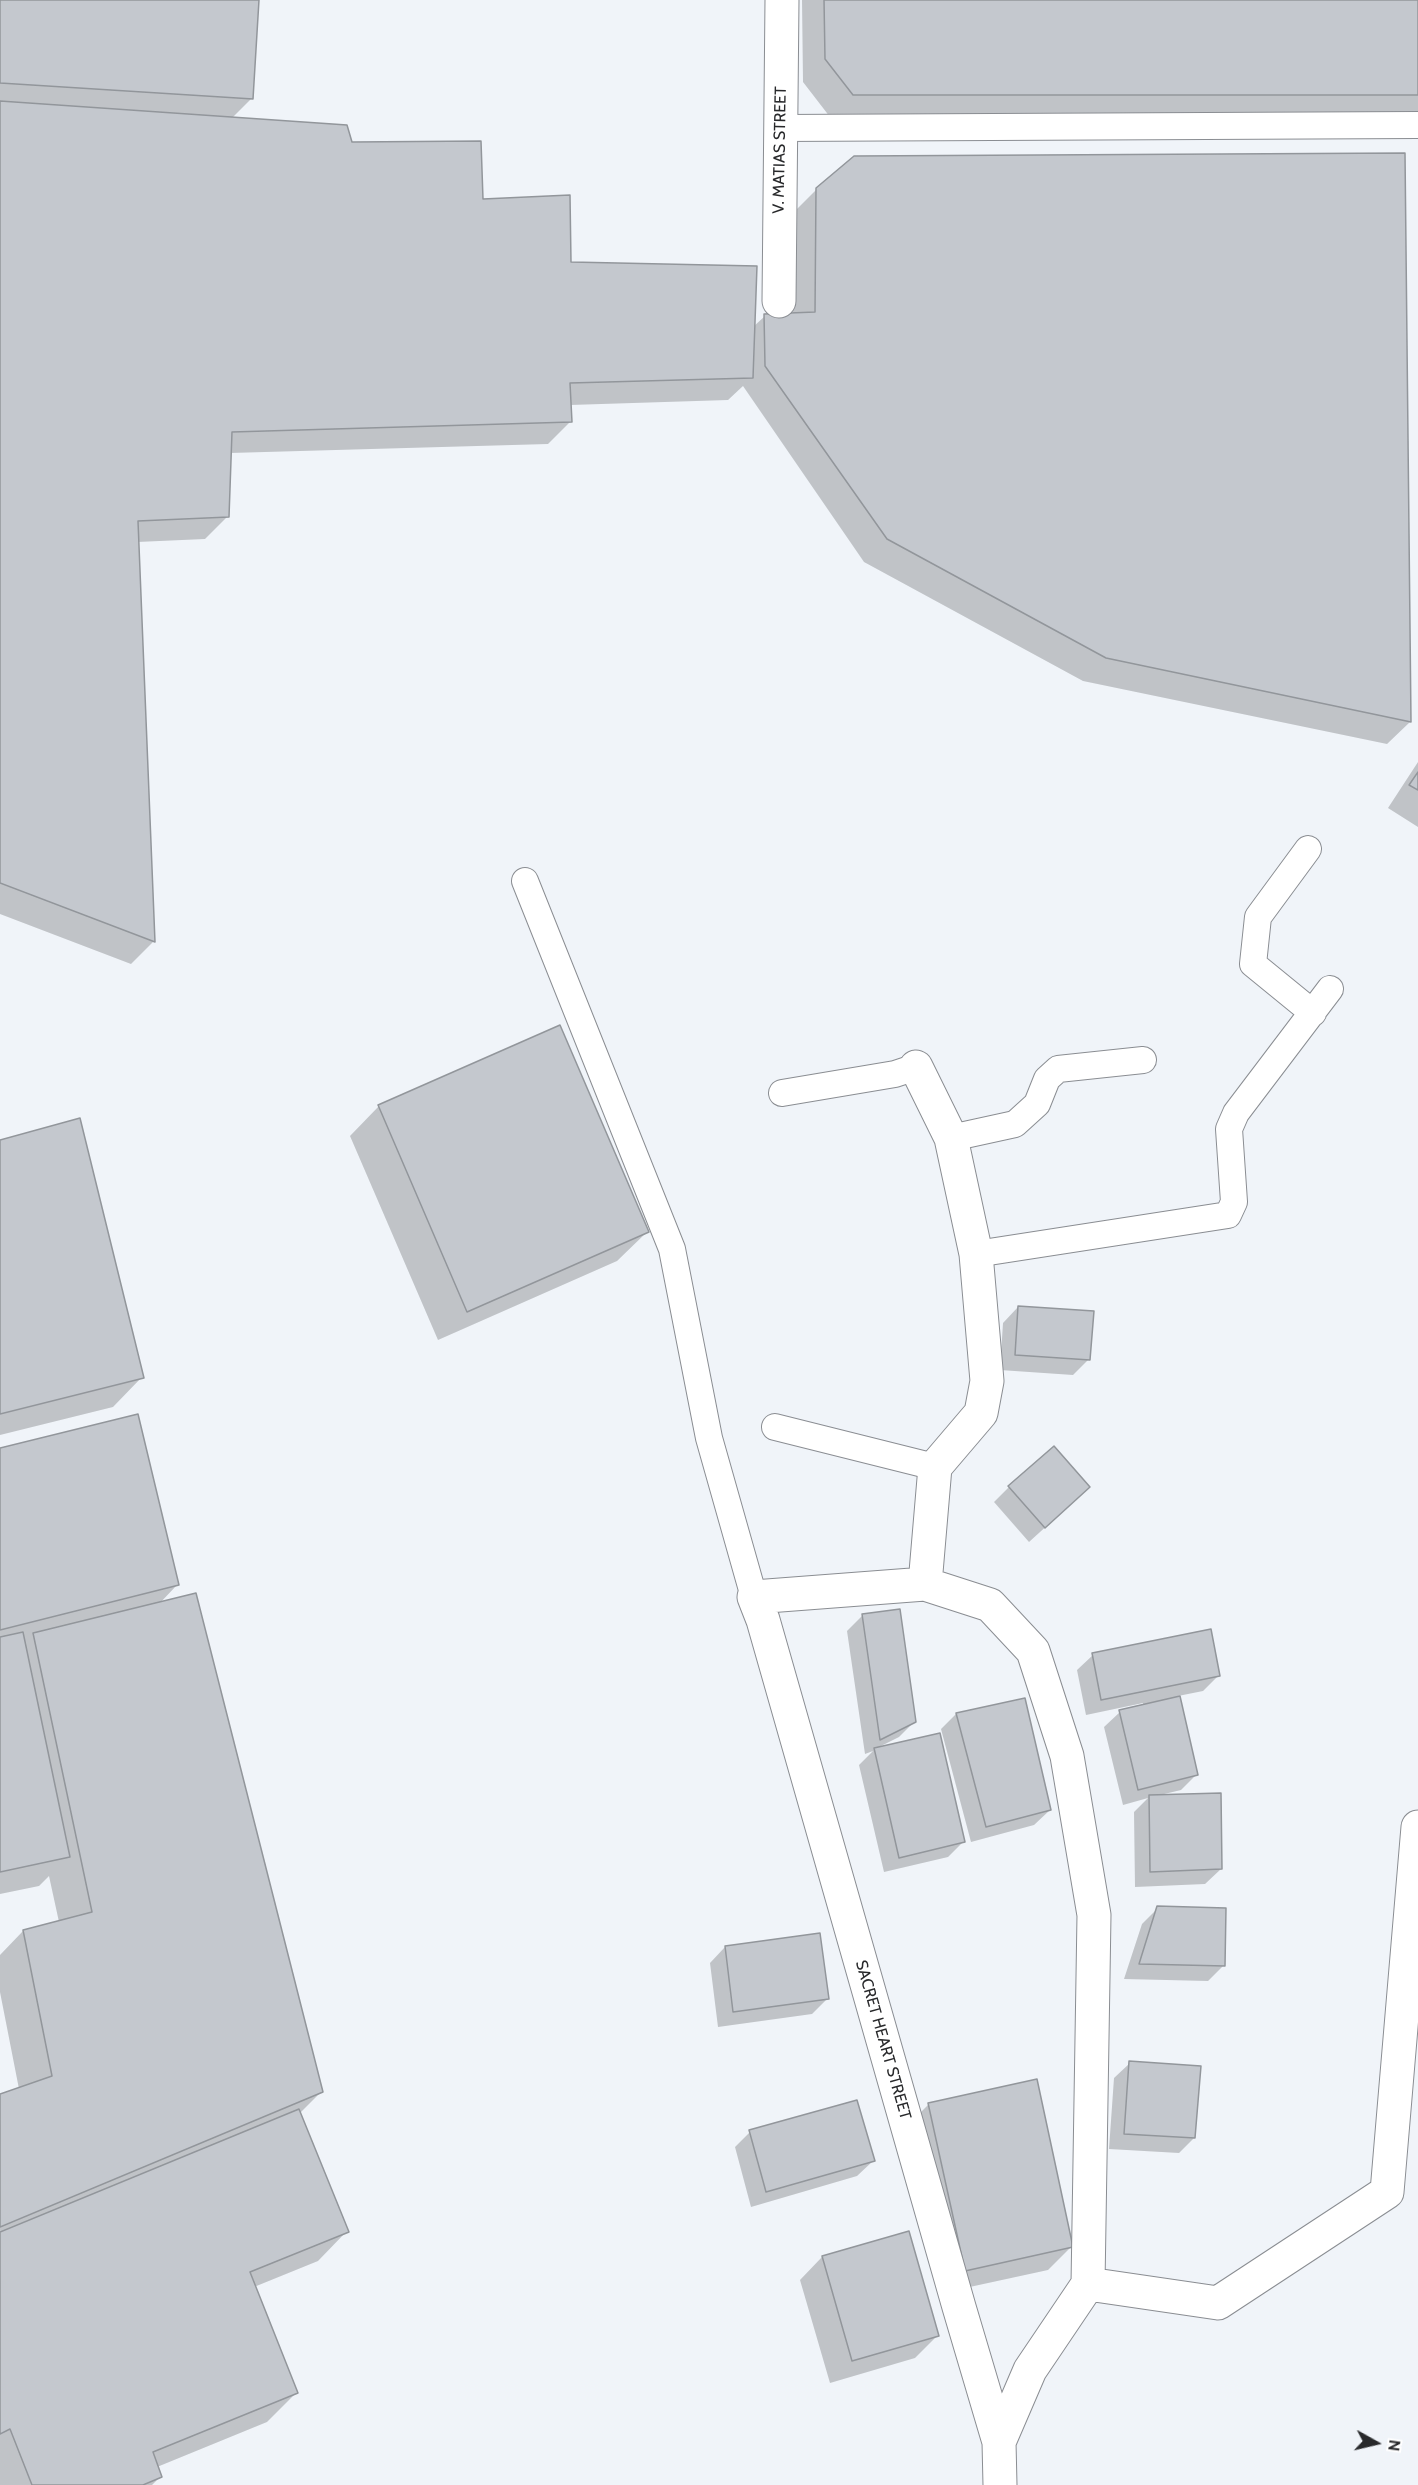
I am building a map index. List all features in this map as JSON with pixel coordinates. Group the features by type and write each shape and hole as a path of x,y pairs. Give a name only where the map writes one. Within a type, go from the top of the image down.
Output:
{"street":[{"name":"V. MATIAS STREET","path":"779,301 782,0"},
{"path":"916,1067 951,1138 976,1254 987,1381 981,1413 936,1467 925,1584"},
{"path":"754,1597 925,1584 990,1605 1033,1651 1067,1756 1094,1915 1088,2284 1030,2370 999,2442"},
{"name":"SACRET HEART STREET","path":"754,1597 763,1620 958,2307 999,2442 1000,2485"},
{"path":"1088,2284 1218,2303 1387,2193 1418,1827"}],"lane":[{"path":"780,128 1418,125"},
{"path":"1308,849 1258,917 1253,964 1313,1013"},
{"path":"525,881 672,1249 709,1438 754,1597"},
{"path":"976,1254 1228,1215 1234,1202 1229,1129 1236,1113 1330,989"},
{"path":"951,1138 1015,1124 1037,1104 1047,1079 1058,1069 1143,1060"},
{"path":"782,1093 895,1074 916,1067"},
{"path":"776,1426 936,1467"}],"building":[{"path":"0,0 259,0 253,99 0,83"},
{"path":"824,0 1418,0 1418,95 853,95 825,59"},
{"path":"0,101 347,125 352,142 481,141 483,199 570,195 571,262 757,266 753,378 570,383 572,422 232,432 229,517 138,521 155,942 0,883"},
{"path":"1405,153 1411,722 1106,658 887,539 765,366 764,314 815,312 816,188 854,156"},
{"path":"1418,772 1418,790 1409,785"},
{"path":"560,1025 649,1232 467,1312 378,1105"},
{"path":"80,1118 144,1378 0,1414 0,1140"},
{"path":"1018,1306 1094,1311 1090,1360 1015,1355"},
{"path":"138,1414 179,1585 0,1630 0,1448"},
{"path":"1054,1446 1090,1487 1045,1528 1008,1486"},
{"path":"196,1593 323,2092 0,2227 0,2094 52,2076 23,1930 92,1912 33,1633"},
{"path":"900,1609 916,1722 880,1740 862,1614"},
{"path":"1211,1629 1220,1676 1101,1700 1092,1653"},
{"path":"23,1632 70,1857 0,1872 0,1637"},
{"path":"1180,1696 1198,1775 1138,1790 1119,1710"},
{"path":"1025,1698 1051,1810 986,1827 956,1713"},
{"path":"940,1733 965,1842 899,1858 874,1748"},
{"path":"1221,1793 1222,1869 1150,1872 1149,1795"},
{"path":"1157,1906 1226,1908 1225,1966 1139,1964"},
{"path":"820,1933 829,1999 733,2012 725,1946"},
{"path":"1129,2061 1201,2066 1195,2138 1124,2134"},
{"path":"1037,2079 1073,2247 965,2271 928,2103"},
{"path":"857,2100 875,2161 766,2192 749,2130"},
{"path":"299,2109 349,2232 250,2272 298,2393 153,2452 162,2477 143,2485 32,2485 10,2429 0,2434 0,2232"},
{"path":"909,2231 939,2336 852,2361 822,2256"}]}
